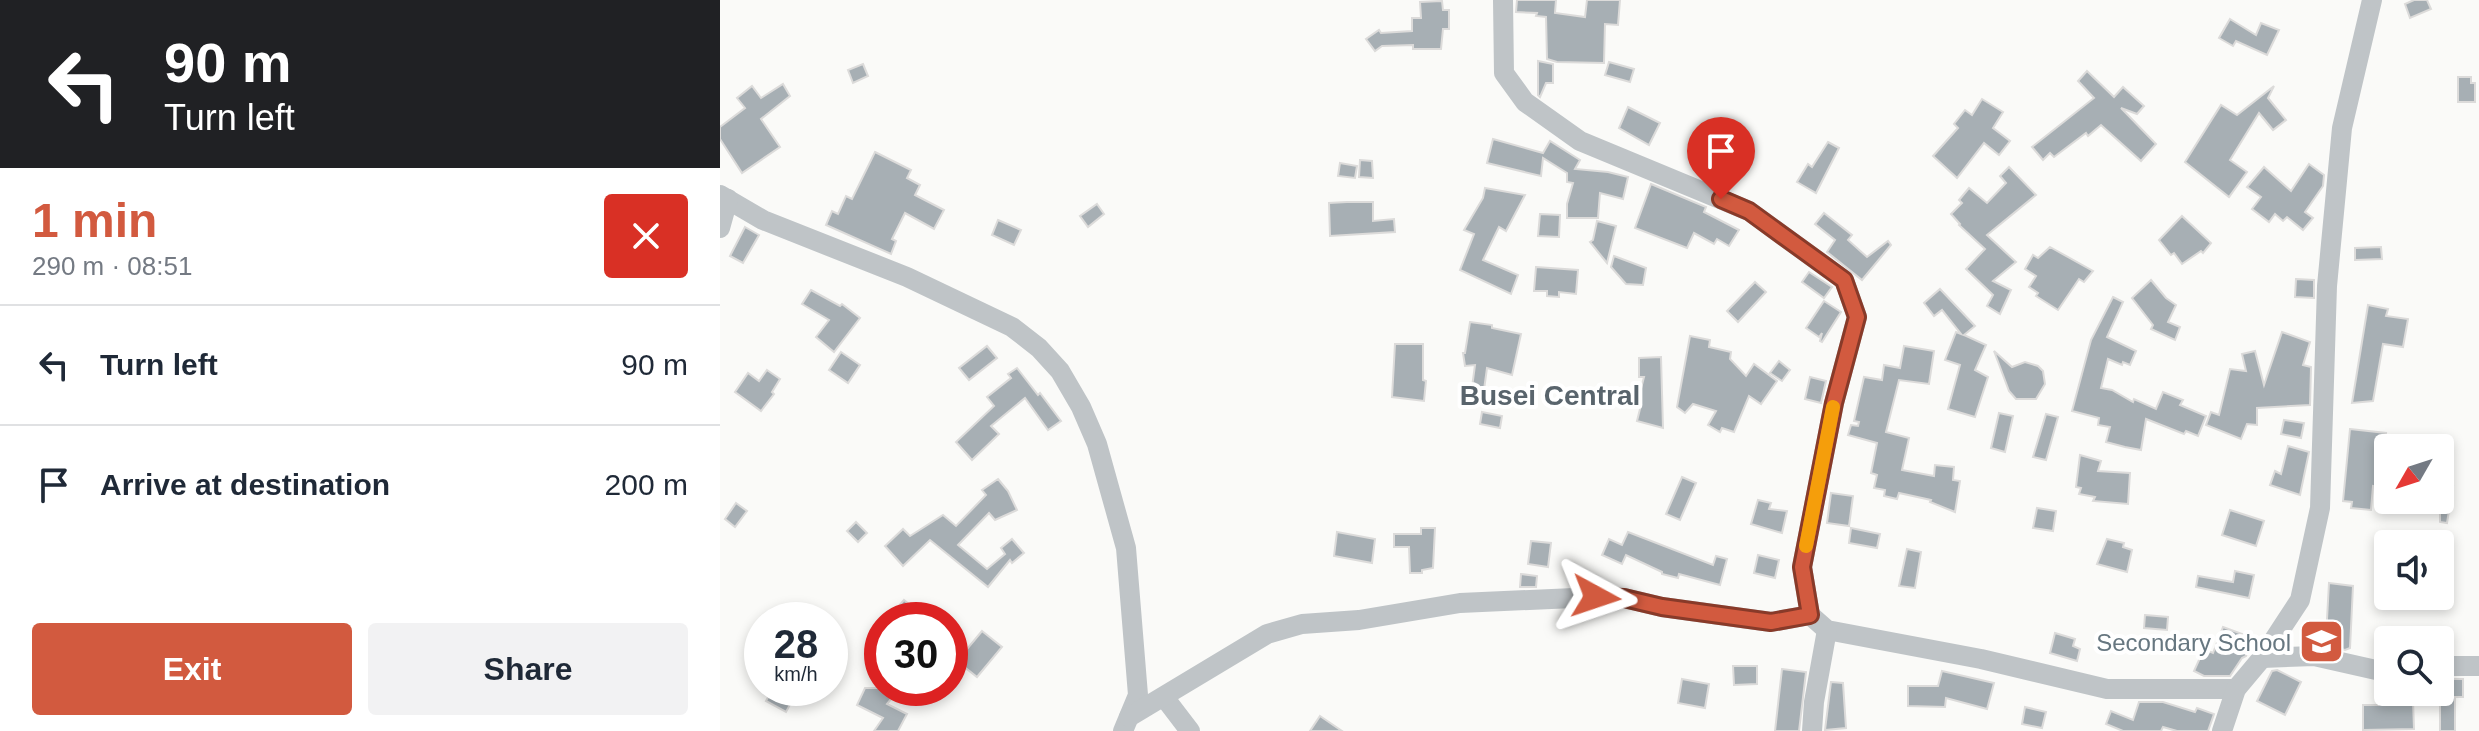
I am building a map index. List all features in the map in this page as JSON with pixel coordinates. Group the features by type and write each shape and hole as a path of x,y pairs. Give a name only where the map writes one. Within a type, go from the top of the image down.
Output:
{"street":[{"path":"1503,0 1504,73 1525,102 1580,141 1749,211 1844,280 1857,317 1834,403 1802,567 1810,615 1827,630 1981,659 2107,689 2236,689"},
{"path":"2222,731 2236,689 2262,658 2300,600 2320,508 2327,286 2342,128 2372,0"},
{"path":"720,228 724,197 763,220 907,277 1012,327 1039,348 1060,371 1081,407 1097,444 1126,548 1138,695 1126,724"},
{"path":"1126,724 1267,634 1302,624 1359,620 1460,603 1624,598 1662,607 1771,622 1810,615"},
{"path":"1812,731 1827,630"},
{"path":"2262,658 2314,656 2374,670"},
{"path":"2454,666 2479,666"},
{"path":"1164,697 1190,731"}],"building":[{"path":"1517,0 1556,0 1555,13 1585,17 1587,0 1620,0 1618,25 1605,24 1604,63 1547,59 1546,17 1536,16 1537,13 1516,12"},
{"path":"2427,0 2431,9 2410,18 2405,4"},
{"path":"1442,1 1443,10 1449,10 1449,29 1443,29 1441,49 1413,49 1413,45 1382,46 1375,51 1366,39 1379,30 1381,33 1412,31 1412,18 1421,18 1420,2"},
{"path":"2230,19 2256,35 2261,23 2279,30 2267,55 2236,41 2233,46 2219,38"},
{"path":"1538,61 1553,64 1553,83 1546,83 1540,97 1538,95"},
{"path":"1609,62 1634,69 1630,82 1605,75"},
{"path":"863,64 868,76 853,83 848,70"},
{"path":"2087,71 2114,97 2123,87 2144,106 2137,114 2121,108 2156,144 2141,161 2101,125 2054,157 2050,153 2043,160 2032,147 2094,98 2078,81"},
{"path":"2458,77 2471,77 2471,83 2475,83 2475,102 2458,102"},
{"path":"783,84 790,96 761,119 780,147 742,173 720,139 720,127 745,108 737,98 752,86 761,98"},
{"path":"2274,86 2268,98 2286,120 2273,130 2259,113 2230,160 2247,172 2229,197 2185,162 2221,105 2237,115"},
{"path":"1982,99 2003,112 1993,128 2010,141 1999,155 1984,143 1957,178 1933,156 1958,128 1954,124 1965,110 1972,115"},
{"path":"1628,107 1660,123 1649,145 1619,128"},
{"path":"1702,128 1718,134 1716,139 1732,144 1726,162 1713,158 1708,174 1696,170 1703,145 1697,142"},
{"path":"1493,139 1543,153 1550,141 1580,160 1575,169 1628,177 1623,199 1600,193 1598,218 1567,218 1573,183 1567,182 1567,173 1543,158 1541,176 1487,163"},
{"path":"1828,142 1839,148 1816,193 1797,182 1808,164 1812,167"},
{"path":"875,152 911,170 907,178 920,185 915,195 944,210 934,229 905,213 892,239 896,241 891,254 826,225 832,211 838,214 846,196 852,199"},
{"path":"1360,160 1372,161 1373,178 1359,177"},
{"path":"1340,163 1357,166 1355,178 1338,176"},
{"path":"2309,164 2324,175 2323,186 2305,212 2313,218 2303,230 2287,217 2283,221 2275,214 2269,222 2252,209 2261,197 2247,187 2264,167 2291,191"},
{"path":"2009,167 2036,195 1987,235 2016,262 1993,281 2011,290 2000,314 1987,306 1993,295 1966,269 1985,249 1951,214 1962,203 1959,200 1969,188 1987,203 2006,183 2000,176"},
{"path":"1651,184 1706,207 1704,212 1739,230 1729,246 1717,239 1714,244 1694,233 1687,248 1635,228"},
{"path":"1485,188 1525,195 1506,231 1499,227 1483,260 1518,275 1511,294 1460,270 1474,234 1464,230 1483,198"},
{"path":"1373,202 1373,221 1394,219 1395,232 1330,236 1329,203"},
{"path":"1097,204 1104,214 1088,227 1080,216"},
{"path":"1824,213 1852,235 1848,240 1867,257 1888,241 1891,245 1862,280 1827,252 1835,240 1815,224"},
{"path":"1540,214 1560,215 1559,237 1538,236"},
{"path":"2182,216 2211,243 2203,253 2201,251 2182,264 2159,240"},
{"path":"998,220 1021,230 1014,245 992,235"},
{"path":"1597,221 1616,226 1607,263 1590,242"},
{"path":"745,227 759,235 743,263 730,256"},
{"path":"2050,247 2093,271 2084,282 2079,279 2058,310 2036,296 2038,293 2029,287 2036,276 2025,269 2033,255 2038,258"},
{"path":"2381,247 2382,259 2355,260 2355,248"},
{"path":"1614,256 1646,268 1643,285 1626,284 1611,267"},
{"path":"1536,267 1578,270 1576,294 1559,292 1559,297 1547,296 1547,291 1534,291"},
{"path":"1809,272 1832,287 1824,298 1802,282"},
{"path":"2296,279 2314,280 2314,298 2295,297"},
{"path":"2151,280 2176,305 2168,322 2180,327 2175,340 2151,329 2153,325 2132,298"},
{"path":"1755,282 1766,292 1738,322 1727,311"},
{"path":"1940,289 1975,326 1964,335 1986,345 1975,370 1988,377 1975,417 1948,409 1960,365 1945,360 1956,332 1961,334 1942,310 1934,316 1924,303"},
{"path":"811,290 840,306 842,304 860,318 834,352 816,337 829,320 802,304"},
{"path":"2113,297 2123,302 2107,337 2136,351 2130,365 2108,359 2101,388 2156,409 2163,392 2183,400 2180,405 2206,416 2198,436 2186,431 2184,434 2146,419 2141,450 2125,447 2106,442 2110,427 2098,425 2099,418 2072,411 2091,340"},
{"path":"1824,301 1841,312 1822,342 1822,333 1819,337 1806,328"},
{"path":"2368,305 2388,309 2386,316 2408,319 2403,347 2383,344 2373,401 2352,403"},
{"path":"1470,322 1521,334 1512,375 1487,368 1483,397 1471,395 1475,365 1465,366 1463,353"},
{"path":"2282,332 2310,342 2303,365 2311,367 2310,405 2257,408 2257,425 2247,424 2241,439 2206,425 2211,412 2219,415 2230,369 2246,371 2242,354 2255,351 2264,385"},
{"path":"1690,336 1710,340 1709,347 1731,352 1730,359 1746,376 1754,364 1777,381 1761,404 1749,396 1734,432 1722,428 1720,432 1708,425 1716,411 1693,404 1685,413 1677,407"},
{"path":"1395,344 1423,344 1424,401 1392,397"},
{"path":"987,346 997,358 969,380 959,368"},
{"path":"1904,346 1934,351 1929,384 1899,380 1886,432 1909,438 1902,470 1934,476 1935,465 1954,467 1953,480 1960,481 1955,512 1931,500 1899,493 1897,499 1884,496 1885,490 1874,488 1877,475 1871,473 1877,443 1848,435 1851,425 1858,426 1859,422 1854,421 1864,377 1882,380 1884,365 1900,368"},
{"path":"1994,351 2012,367 2025,362 2043,371 2045,384 2036,399 2016,399 2009,391"},
{"path":"841,352 860,365 848,383 829,370"},
{"path":"1661,357 1663,428 1637,421 1641,405 1637,404 1644,377 1639,377 1639,358"},
{"path":"1779,361 1790,370 1782,381 1770,373"},
{"path":"1017,368 1061,421 1048,430 1025,398 991,426 999,434 972,460 956,442 994,406 987,397 1011,378 1008,374"},
{"path":"767,370 780,379 772,392 774,394 761,411 735,392 748,373 759,381"},
{"path":"1810,377 1826,381 1821,403 1805,399"},
{"path":"1482,412 1502,416 1500,428 1480,424"},
{"path":"1999,413 2013,416 2005,452 1991,448"},
{"path":"2046,414 2058,417 2046,460 2033,457"},
{"path":"2284,420 2304,423 2301,438 2281,434"},
{"path":"2350,429 2386,433 2374,434 2371,510 2351,508 2352,502 2343,501"},
{"path":"2288,446 2309,452 2300,495 2270,485 2275,471 2281,474"},
{"path":"2080,455 2101,461 2098,471 2130,473 2128,504 2093,501 2095,497 2079,494 2081,488 2076,487"},
{"path":"1682,477 1696,483 1680,520 1666,514"},
{"path":"998,479 1017,510 995,520 989,513 958,545 987,569 1005,554 1001,548 1012,539 1024,553 1012,563 1010,560 988,587 930,540 903,566 885,546 903,529 910,536 943,515 956,526 986,495 982,490"},
{"path":"1831,493 1853,496 1849,526 1827,523"},
{"path":"1758,500 1771,503 1769,509 1787,511 1782,533 1751,524"},
{"path":"736,503 747,511 735,527 725,519"},
{"path":"2037,508 2056,511 2053,531 2033,528"},
{"path":"2230,510 2264,521 2256,546 2222,535"},
{"path":"2440,514 2448,514 2447,523 2440,522"},
{"path":"856,522 867,533 858,542 847,531"},
{"path":"1421,528 1435,528 1433,568 1422,570 1422,573 1410,573 1409,547 1394,547 1394,534 1421,534"},
{"path":"1851,528 1880,534 1877,548 1849,543"},
{"path":"1337,532 1375,539 1372,563 1334,556"},
{"path":"1628,532 1713,565 1716,556 1727,559 1720,585 1679,574 1678,578 1662,574 1626,555 1622,564 1602,555 1609,539 1622,545"},
{"path":"2107,539 2124,543 2123,547 2132,550 2127,572 2097,564"},
{"path":"1531,541 1551,543 1548,567 1528,564"},
{"path":"1907,549 1921,552 1915,588 1899,586"},
{"path":"1758,555 1779,560 1775,578 1754,573"},
{"path":"2235,571 2254,575 2249,598 2196,587 2198,576 2233,582"},
{"path":"1521,574 1537,576 1536,587 1520,587"},
{"path":"2329,583 2353,586 2350,648 2345,650 2316,643 2301,644 2304,630 2326,637"},
{"path":"2145,615 2168,617 2167,630 2144,628"},
{"path":"2223,627 2253,638 2246,656 2230,676 2204,676 2194,671 2204,649 2213,653"},
{"path":"982,631 1002,647 977,677 968,670 968,648"},
{"path":"2055,633 2075,639 2073,646 2080,649 2077,661 2050,653"},
{"path":"1733,666 1757,666 1757,684 1734,685"},
{"path":"1782,669 1806,672 1799,731 1775,731"},
{"path":"2277,670 2301,682 2285,715 2257,701 2272,671"},
{"path":"1942,671 1994,683 1987,709 1946,698 1945,707 1908,706 1908,686 1938,686"},
{"path":"1682,679 1709,684 1705,708 1678,703"},
{"path":"2454,679 2463,679 2463,697 2455,697 2455,731 2440,731 2440,706 2454,706"},
{"path":"1831,682 1843,683 1846,728 1825,730"},
{"path":"864,690 864,706 891,706 907,714 898,731 874,731 883,718 857,705"},
{"path":"2139,702 2163,702 2195,712 2197,708 2214,714 2208,731 2177,731 2163,727 2161,731 2123,731 2106,724 2111,711 2133,720"},
{"path":"2363,705 2413,706 2414,729 2363,730"},
{"path":"775,706 789,706 786,712"},
{"path":"2025,707 2046,712 2042,728 2022,724"},
{"path":"1320,716 1342,731 1310,731"}],"slow traffic":[{"path":"1806,546 1833,407"}],"place":[{"name":"Secondary School","path":"2322,642"}],"district":[{"name":"Busei Central","path":"1550,395"}],"route":[{"path":"1596,597 1624,598 1662,607 1771,622 1810,615 1802,567 1834,403 1857,317 1844,280 1749,211 1721,199"}]}
